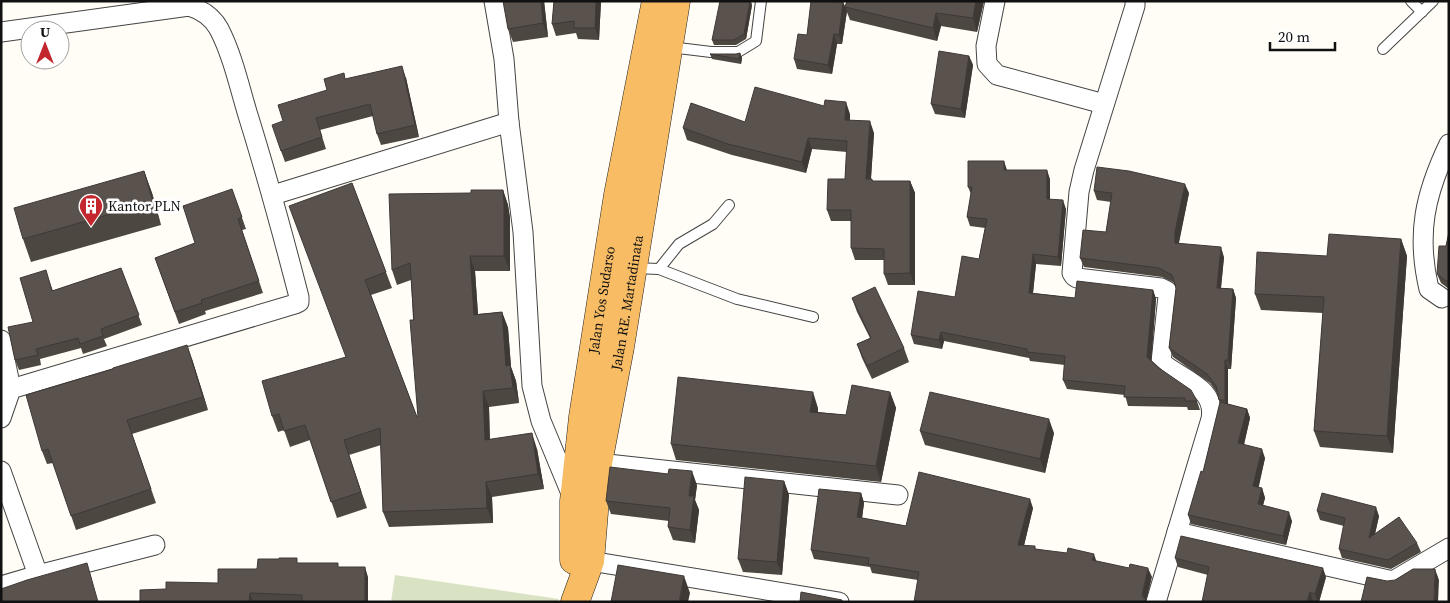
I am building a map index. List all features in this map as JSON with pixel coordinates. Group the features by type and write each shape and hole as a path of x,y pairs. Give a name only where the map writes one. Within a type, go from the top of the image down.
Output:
{"highway":[{"name":"Jalan Yos Sudarso","path":"575,602 574,502 583,417 628,266 618,196 656,1"},
{"name":"Jalan RE. Martadinata","path":"575,602 590,561 598,463 628,266 676,1"}],"street":[{"path":"494,1 504,59 509,122 523,232 532,386 541,421 574,502"},
{"path":"995,1 986,46 987,64 997,75 1104,104"},
{"path":"1135,1 1079,192 1072,273 1077,278 1161,288 1168,293 1162,362 1202,389 1209,397 1212,414 1156,602"},
{"path":"1,32 189,6 199,9 210,16 225,42 273,196 299,297 298,302 11,389"},
{"path":"273,196 509,122"},
{"path":"1442,298 1429,289 1423,246 1425,208 1444,168 1449,144"},
{"path":"1,340 11,389 1,418"},
{"path":"598,463 898,495"},
{"path":"1,471 38,575"},
{"path":"1177,532 1393,581 1449,548"},
{"path":"1,586 155,545"},
{"path":"590,561 839,602"}],"lane":[{"path":"669,47 711,52 738,52 756,41 761,1"},
{"path":"1411,1 1422,12"},
{"path":"1383,49 1432,1"},
{"path":"628,266 679,244 713,224 729,205"},
{"path":"628,266 736,300 812,317"}],"green space":[{"path":"395,575 559,599 558,602 391,602"}],"building":[{"path":"503,1 541,1 543,23 508,29"},
{"path":"554,1 596,1 595,28 574,28 574,21 552,24"},
{"path":"720,1 750,1 744,34 734,40 712,40"},
{"path":"811,1 843,2 839,35 834,34 828,65 794,59 798,34 807,35"},
{"path":"847,1 976,1 973,18 936,13 933,28 845,7"},
{"path":"939,51 969,56 961,109 931,104"},
{"path":"740,53 739,59 710,54 736,54"},
{"path":"402,66 415,125 377,134 370,104 316,118 322,137 281,151 272,125 283,121 278,105 327,90 324,79 344,73 345,79"},
{"path":"755,87 824,106 825,100 846,102 845,120 870,121 866,179 872,179 872,181 910,181 910,273 884,274 884,249 851,248 851,210 827,210 828,179 845,179 847,141 808,138 802,162 728,144 683,128 691,103 745,122"},
{"path":"968,161 1004,161 1004,170 1047,170 1047,199 1063,200 1058,257 1033,254 1029,293 1075,298 1077,281 1153,290 1147,357 1159,368 1191,390 1197,401 1185,401 1185,398 1124,397 1125,386 1063,380 1065,356 1027,352 1027,349 941,332 939,340 911,335 918,291 955,297 962,256 979,259 987,219 967,217 972,187 968,187"},
{"path":"1097,167 1129,171 1185,184 1175,232 1175,243 1221,247 1217,288 1233,289 1228,360 1225,360 1225,400 1219,400 1216,386 1207,374 1169,348 1176,288 1172,275 1159,268 1080,258 1083,230 1106,232 1112,193 1094,191"},
{"path":"144,171 153,202 23,239 14,208"},
{"path":"352,183 386,272 365,280 417,417 410,320 414,320 410,263 392,270 389,194 471,193 471,190 503,190 504,256 470,256 474,315 502,312 506,366 510,365 513,388 483,391 485,440 532,433 538,474 486,482 487,508 383,512 380,428 344,440 361,492 331,502 305,425 284,431 279,414 272,416 262,381 346,357 289,206"},
{"path":"232,189 242,217 238,219 259,281 201,300 202,303 175,312 155,258 195,243 183,206"},
{"path":"1449,232 1449,281 1446,281 1437,274 1439,246 1446,246"},
{"path":"1329,234 1401,239 1387,436 1314,431 1324,297 1255,294 1257,252 1327,256"},
{"path":"121,268 139,315 101,329 103,336 80,344 78,338 36,349 38,355 15,360 8,327 33,322 20,278 46,270 52,291"},
{"path":"875,287 904,348 867,366 857,344 871,338 852,298"},
{"path":"187,345 203,397 127,420 151,489 71,516 48,449 42,451 26,395"},
{"path":"678,377 813,392 810,412 846,415 852,385 890,392 876,466 671,444"},
{"path":"930,392 1049,419 1040,459 920,431"},
{"path":"1220,402 1247,409 1238,443 1262,449 1253,486 1262,488 1258,504 1289,512 1283,536 1188,515 1201,471 1203,472"},
{"path":"610,467 668,474 669,469 692,471 689,496 694,496 690,530 668,527 670,508 606,501"},
{"path":"919,472 1030,499 1018,545 1035,546 1035,549 1067,553 1068,548 1094,554 1092,560 1129,568 1130,564 1148,568 1142,595 1147,602 914,602 919,572 868,564 869,558 811,550 819,489 861,493 857,517 906,526"},
{"path":"745,477 784,481 777,562 738,559"},
{"path":"1322,493 1376,507 1369,538 1399,517 1417,543 1388,560 1339,549 1345,518 1317,511"},
{"path":"1181,536 1323,568 1315,594 1310,592 1307,602 1202,602 1209,567 1175,558"},
{"path":"297,558 297,563 338,563 338,567 365,567 365,602 302,602 302,595 250,593 249,602 140,602 140,590 166,589 166,582 218,583 218,569 257,569 258,559"},
{"path":"87,563 98,602 1,602 1,589"},
{"path":"618,565 684,576 679,602 611,602"},
{"path":"1413,569 1435,569 1434,602 1361,602 1367,577 1387,581 1395,580"},
{"path":"801,592 842,600 842,602 800,602"}],"place":[{"name":"Kantor PLN","path":"91,227"}]}
